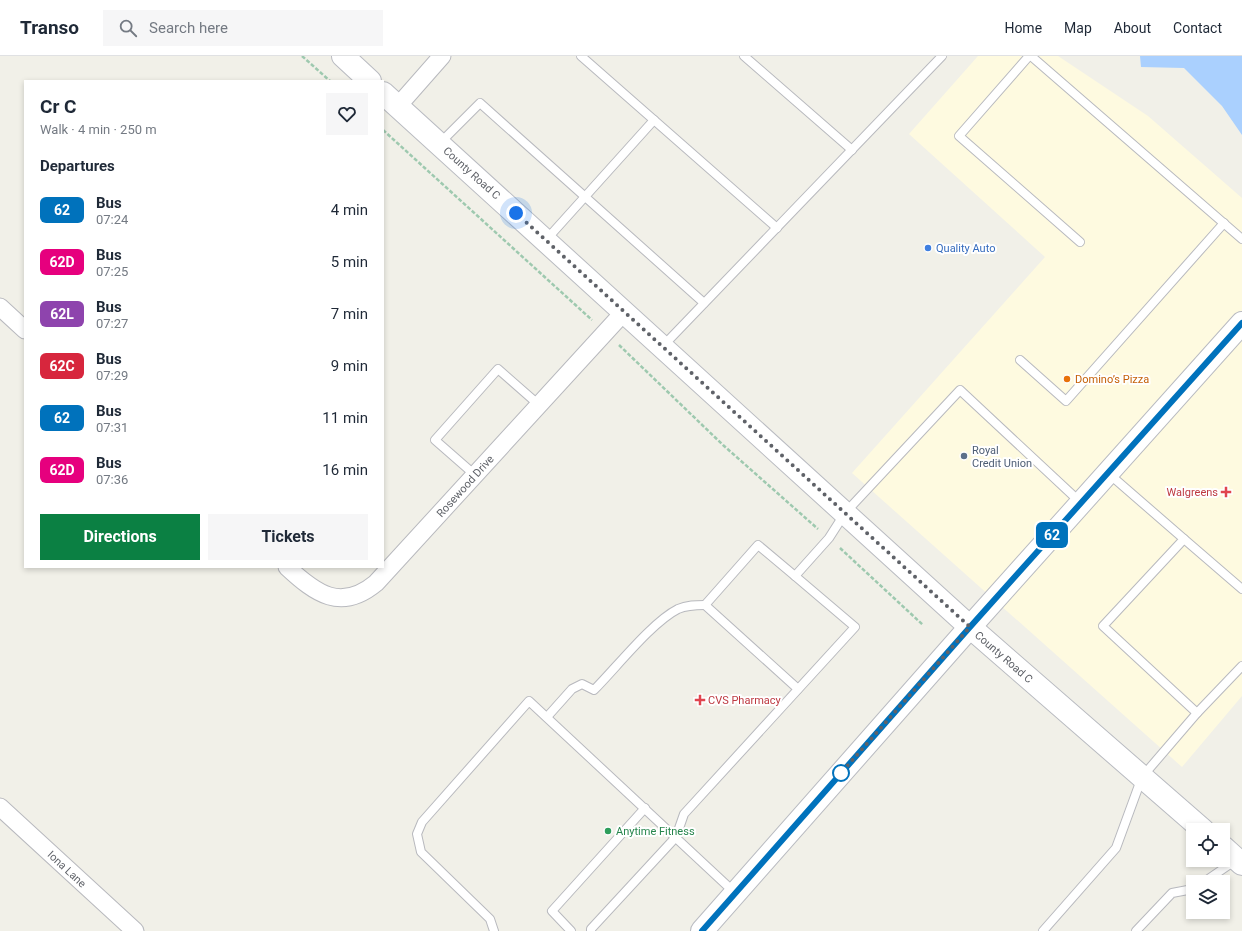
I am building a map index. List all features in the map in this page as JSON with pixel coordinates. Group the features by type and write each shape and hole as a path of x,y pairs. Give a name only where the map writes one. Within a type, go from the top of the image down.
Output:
{"main road":[{"path":"343,56 369,80"},
{"name":"County Road C","path":"390,99 970,627 1195,823"},
{"path":"702,931 1081,502 1242,323"}],"street":[{"path":"390,99 442,56"},
{"path":"0,307 24,329"},
{"name":"Rosewood Drive","path":"288,568 319,592 334,598 350,598 364,593 376,583 624,312"},
{"name":"Iona Lane","path":"0,807 135,931"}],"lane":[{"path":"580,56 777,228"},
{"path":"744,56 852,150"},
{"path":"663,347 942,56"},
{"path":"1080,242 959,136 1030,56 1242,239"},
{"path":"439,144 480,103 704,303"},
{"path":"545,240 654,120"},
{"path":"1020,360 1066,401 1224,223"},
{"path":"474,475 435,440 498,369 539,405"},
{"path":"795,576 829,538 845,512 960,390 1081,502"},
{"path":"1108,473 1242,589"},
{"path":"1184,539 1103,626 1197,713"},
{"path":"547,717 572,689 582,684 594,690 661,620 679,609 705,605 758,545 855,627 684,814 676,837 591,929 591,931"},
{"path":"705,605 798,689"},
{"path":"1043,931 1116,848 1142,777 1197,713 1242,666"},
{"path":"494,931 490,919 420,852 417,834 422,822 529,701 736,893"},
{"path":"571,931 552,911 645,808"},
{"path":"1212,875 1234,857"},
{"path":"1136,931 1172,893 1186,890"}],"path":[{"path":"302,56 329,80"},
{"path":"384,131 588,316"},
{"path":"624,349 723,445 829,538 923,626"}],"shaded area":[{"path":"978,56 1058,56 1148,116 1242,198 1242,696 1182,767 852,473 1045,257 909,134"}],"water":[{"path":"1140,56 1242,56 1242,135 1222,106 1184,68 1141,67"}],"bus line":[{"name":"62","path":"702,931 1081,502 1242,323"}],"place":[{"name":"Quality Auto","path":"928,248"},
{"name":"Domino’s Pizza","path":"1067,379"},
{"name":"Royal Credit Union","path":"964,456"},
{"name":"Walgreens","path":"1226,492"},
{"name":"CVS Pharmacy","path":"700,700"},
{"name":"Anytime Fitness","path":"608,831"}],"route":[{"path":"516,213 970,627 841,773"}]}
